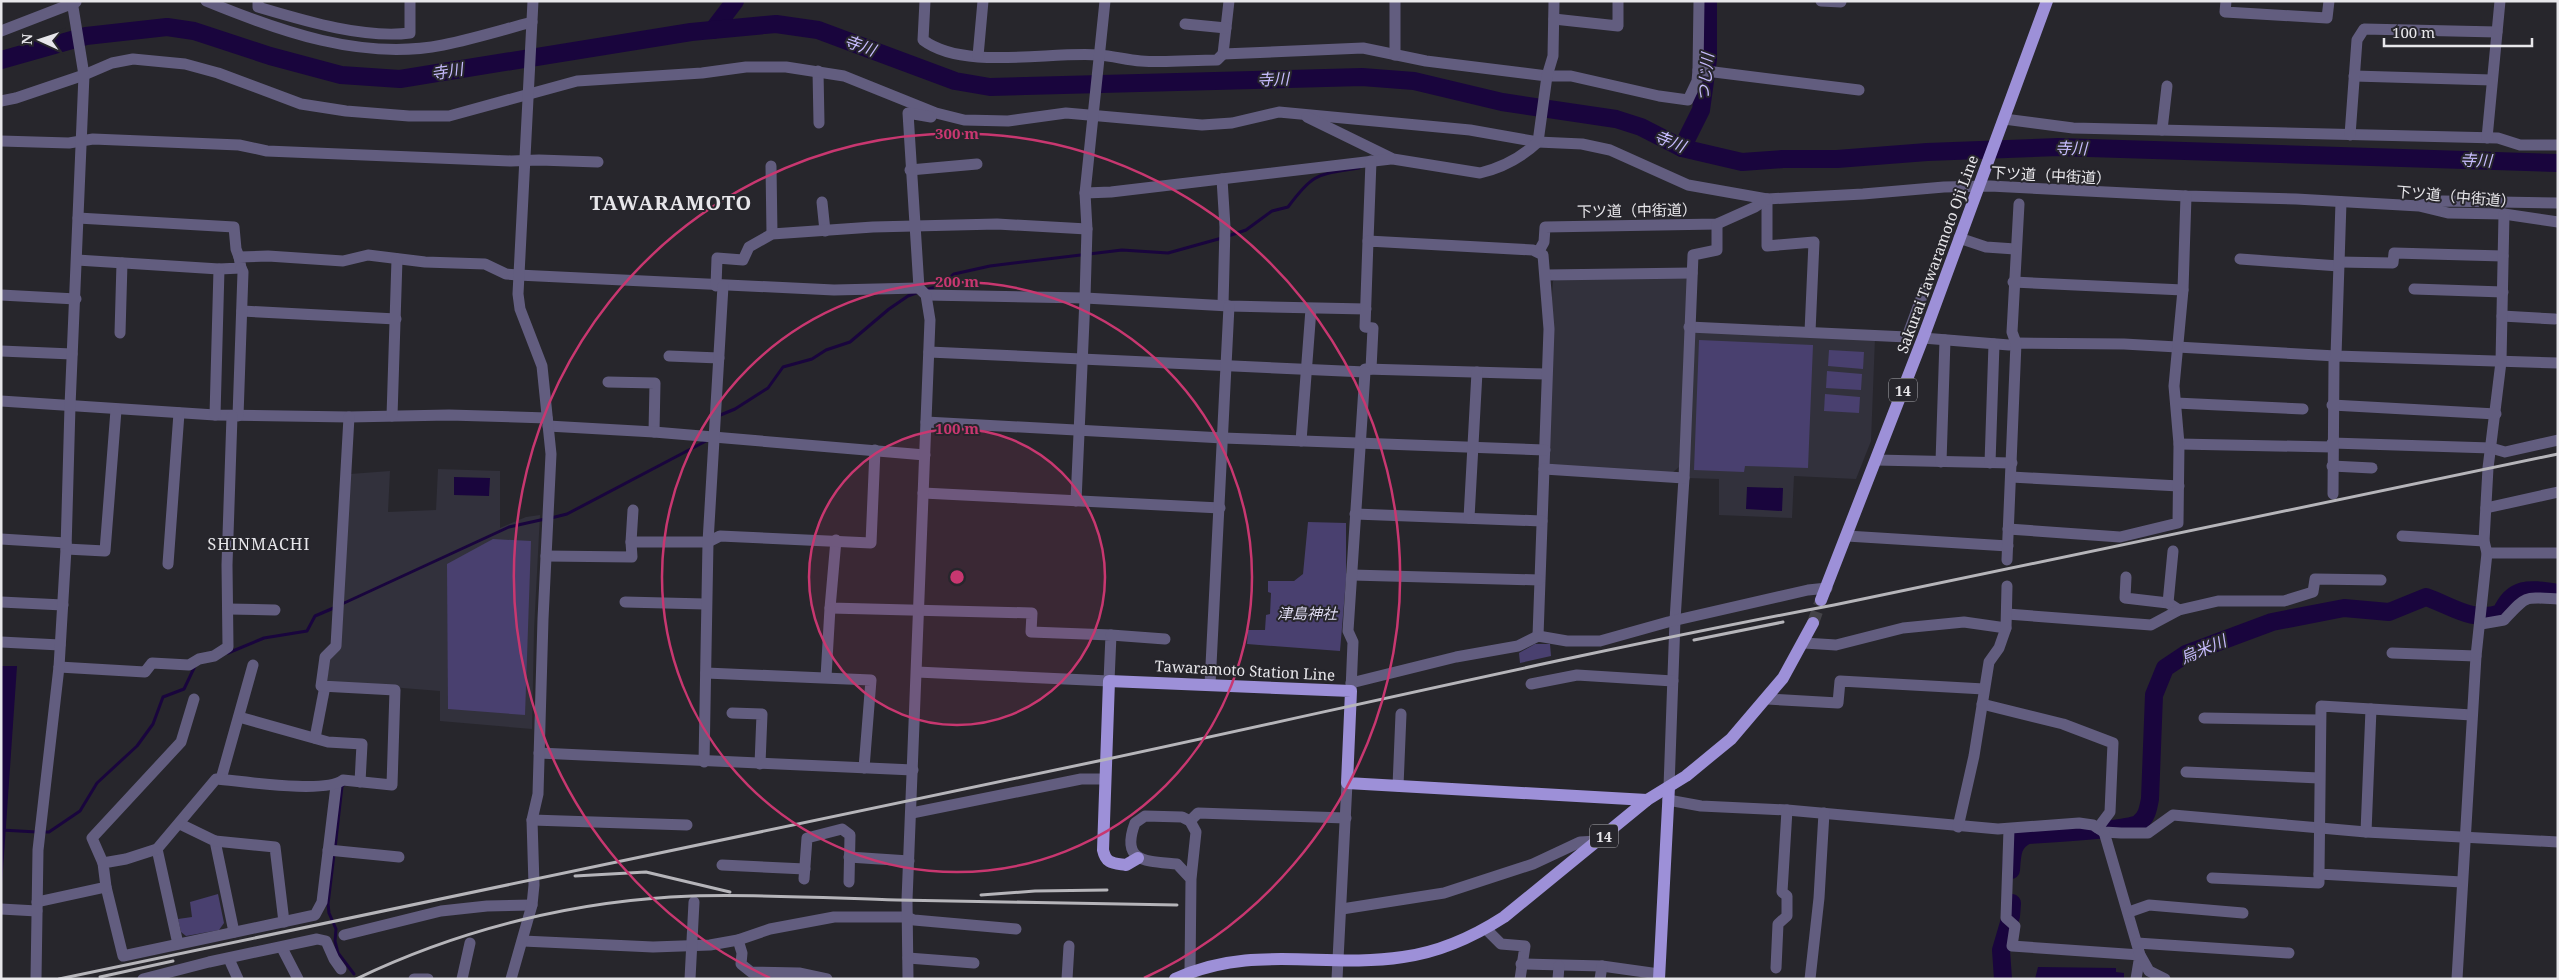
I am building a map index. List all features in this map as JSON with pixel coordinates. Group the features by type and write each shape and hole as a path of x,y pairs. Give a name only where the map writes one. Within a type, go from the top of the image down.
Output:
{"main road":[{"name":"Sakurai Tawaramoto Oji Line","path":"1821,600 1923,338 2047,1"},
{"name":"14","path":"1175,979 1190,972 1233,960 1261,958 1338,959 1402,957 1432,952 1486,929 1504,917 1647,800 1668,793 1731,739 1783,678 1804,643 1813,623"},
{"name":"Tawaramoto Station Line","path":"1109,681 1351,687 1347,783"},
{"path":"1109,681 1103,850 1105,859 1109,863 1126,865 1138,858"},
{"path":"1347,783 1647,800"},
{"path":"1659,976 1668,793"}],"street":[{"path":"206,1 252,20 308,37 355,46 407,49 442,45 532,23"},
{"path":"258,1 258,7 328,26 396,34 410,33 410,1"},
{"path":"511,979 532,905 532,820 538,794 551,454 542,366 520,308 518,275 533,1"},
{"path":"925,1 923,40 930,46 949,52 999,58 1099,56 1141,61 1217,60 1223,54 1229,1"},
{"path":"978,56 983,1"},
{"path":"1076,501 1085,298 1087,229 1085,193 1105,1"},
{"path":"1395,1 1395,55"},
{"path":"1085,193 1393,159 1480,174 1526,154 1539,141 1547,78 1553,56 1554,1"},
{"path":"1554,20 1618,26 1618,1"},
{"path":"1223,54 1363,48 1395,55 1547,78 1571,76 1659,96 1688,100 1704,71 1699,1"},
{"path":"1821,1 1841,2"},
{"path":"2226,1 2226,12 2327,18 2329,1"},
{"path":"2486,138 2500,1"},
{"path":"1,32 73,4 84,72 63,605 59,667 38,850 36,979"},
{"path":"1185,24 1226,28"},
{"path":"2350,135 2357,40 2364,29 2497,32"},
{"path":"1,101 16,98 112,63 133,59 184,64 218,73 301,104 346,111 409,116 449,116 577,81 615,77 702,73 746,66 818,71 844,76 936,113 964,120 1008,121 1066,113 1202,125 1232,123 1279,112 1470,130 1539,141 1582,144 1610,150 1688,184 1766,199 1767,246 1814,242 1810,332"},
{"path":"818,71 818,123"},
{"path":"1704,71 1860,90"},
{"path":"2354,76 2492,80"},
{"path":"2162,130 2167,86"},
{"path":"908,979 907,917 930,320 922,291 915,226 910,170 908,113 934,117 936,113"},
{"path":"1301,114 1393,159"},
{"path":"2002,123 2073,128 2498,138 2520,144 2558,146"},
{"path":"1,141 69,143 82,139 194,142 239,145 267,151 598,162"},
{"path":"1371,161 1365,327 1373,328 1360,444 1355,514 1348,631 1353,642 1351,687 1456,657 1518,646 1538,636 1567,641 1600,641 1675,620 1808,590 1827,588"},
{"path":"910,170 977,164"},
{"path":"771,166 772,234"},
{"path":"1210,685 1227,365 1222,179"},
{"name":"下ツ道（中街道）","path":"1536,250 1544,242 1545,226 1717,224 1755,207 1766,199 1863,194 1980,182 2186,196 2419,206 2448,213 2504,214 2558,222"},
{"path":"2008,529 2120,536 2178,523 2179,444 2174,386 2183,290 2186,196"},
{"path":"2419,206 2443,201 2558,203"},
{"path":"822,202 825,230"},
{"path":"2333,494 2332,405 2334,361 2336,356 2341,202"},
{"path":"2007,560 2016,343 2012,332 2015,249 2019,204"},
{"path":"2457,979 2476,656 2487,553 2484,541 2486,508 2501,362 2504,214"},
{"path":"59,667 145,672 152,663 189,666 228,647 227,565 242,311 240,263 236,249 234,227 78,218"},
{"path":"704,762 705,604 711,436 719,358 717,258 743,260 749,247 772,234 915,226 997,224 1087,229"},
{"path":"1717,224 1717,250 1693,255 1688,326 1684,478 1675,620 1668,793 1702,806 1824,813 1958,827 2009,828 2079,823 2101,830 2148,833 2173,815 2366,832 2466,839 2558,842"},
{"path":"1959,238 1986,247 2015,249"},
{"path":"1368,241 1536,250 1544,258 1549,329 1538,636"},
{"path":"2240,259 2339,264 2393,263 2394,252 2503,256"},
{"path":"77,260 219,268 268,256 343,261 368,255 425,262 485,264 506,274 518,275 719,286 922,291 1226,306 1366,310"},
{"path":"392,416 397,259"},
{"path":"120,333 122,263"},
{"path":"215,415 219,268"},
{"path":"1546,275 1692,273"},
{"path":"2014,282 2183,290"},
{"path":"1688,326 1907,337 1925,288"},
{"path":"2414,289 2503,292"},
{"path":"1,295 76,299"},
{"path":"1301,441 1310,309"},
{"path":"242,311 396,319"},
{"path":"2502,316 2555,320"},
{"path":"1923,338 2009,345 2016,343 2178,347 2336,356 2373,355 2558,363"},
{"path":"1941,462 1944,340"},
{"path":"1990,463 1994,344"},
{"path":"1,351 72,354"},
{"path":"929,352 1306,369 1546,374"},
{"path":"668,356 719,358"},
{"path":"1469,518 1477,372"},
{"path":"608,382 655,383 654,432"},
{"path":"1,401 116,410 235,416 349,417 449,415 925,454"},
{"path":"2176,403 2303,409"},
{"path":"2332,405 2496,414"},
{"path":"1,539 105,551 116,410"},
{"path":"168,564 179,413"},
{"path":"103,863 126,859 157,849 180,824 216,778 287,785 336,786 343,780 392,785 395,690 321,686 325,657 336,646 349,417"},
{"path":"926,422 1223,438 1545,450"},
{"path":"2179,444 2491,448 2505,452 2558,440"},
{"path":"631,542 708,542 720,536 872,543 875,450"},
{"path":"1876,460 2012,463"},
{"path":"2332,466 2372,468"},
{"path":"1544,468 1684,478"},
{"path":"2011,477 2179,486"},
{"path":"2486,508 2558,492"},
{"path":"923,494 1220,508"},
{"path":"546,556 632,557 632,510"},
{"path":"1355,514 1542,521"},
{"path":"1847,536 2008,546"},
{"path":"2402,536 2484,541"},
{"path":"826,677 836,540"},
{"path":"2168,603 2173,551"},
{"path":"2487,553 2558,553"},
{"path":"1352,575 1539,580"},
{"path":"2126,577 2125,598 2168,603 2179,610"},
{"path":"2007,614 2151,625 2179,610 2218,601 2284,601 2313,592 2315,579 2381,580"},
{"path":"1958,827 1974,756 1989,662 1999,648 2006,628 2007,586"},
{"path":"2481,618 2504,620 2518,604 2529,598 2558,599"},
{"path":"1,602 63,605"},
{"path":"625,602 705,604"},
{"path":"830,608 1032,613 1031,632 1165,638"},
{"path":"228,609 275,610"},
{"path":"1804,643 1836,646 1902,628 1964,622 2006,628"},
{"path":"917,672 1109,681 1111,635"},
{"path":"1,642 60,645"},
{"path":"2392,653 2476,656"},
{"path":"222,779 252,665"},
{"path":"706,673 871,680 864,768"},
{"path":"1531,684 1577,675 1673,681"},
{"path":"1767,699 1838,703 1840,682 1984,689"},
{"path":"315,738 325,686"},
{"path":"194,698 181,742 92,838 103,863 106,888 122,956 315,915 322,902 332,850 336,786"},
{"path":"1982,704 2063,724 2113,743 2110,812 2101,830 2129,912 2140,955 2150,971 2165,979"},
{"path":"2212,878 2320,883 2318,828 2321,706 2472,715"},
{"path":"2366,832 2371,709"},
{"path":"732,713 762,714 760,764"},
{"path":"1398,786 1401,714"},
{"path":"239,717 328,742 362,744 360,782"},
{"path":"2204,718 2320,720"},
{"path":"539,753 913,770"},
{"path":"2186,772 2319,778"},
{"path":"912,814 1081,779 1105,779"},
{"path":"1337,979 1347,783"},
{"path":"1776,968 1778,924 1787,916 1787,896 1782,892 1786,810"},
{"path":"1190,821 1198,813 1346,818"},
{"path":"1810,979 1819,898 1824,813"},
{"path":"1190,972 1192,879 1196,832 1190,821 1182,818 1145,816 1139,819 1135,823 1131,838 1131,844 1138,858 1143,861 1177,864 1192,879"},
{"path":"532,820 687,825"},
{"path":"180,824 215,841 275,847 284,922"},
{"path":"2009,828 2006,918 2015,926 2012,946 2015,948 2140,955"},
{"path":"722,864 804,874 807,838 842,829 850,836 849,882"},
{"path":"215,841 234,932"},
{"path":"1342,909 1444,893 1532,864 1580,842 1597,841"},
{"path":"157,849 178,944"},
{"path":"332,850 399,857"},
{"path":"849,857 909,861"},
{"path":"2319,874 2462,882"},
{"path":"1,910 37,906 106,888"},
{"path":"690,979 694,902"},
{"path":"344,935 441,911 487,906 532,905"},
{"path":"2129,912 2149,905 2243,913"},
{"path":"523,941 653,947 692,946 738,940 770,929 834,917 907,917 914,920 1016,929"},
{"path":"1486,929 1501,944 1525,946 1520,979"},
{"path":"143,979 181,974 229,959 317,940 326,941 334,960 341,969"},
{"path":"738,940 742,953 741,964 751,972 799,973 827,979"},
{"path":"462,979 470,943"},
{"path":"2137,944 2289,953"},
{"path":"1067,979 1068,946"},
{"path":"282,948 298,979"},
{"path":"2136,979 2140,955"},
{"path":"908,958 974,963"},
{"path":"229,959 238,979"},
{"path":"1521,964 1602,966 1659,976"},
{"path":"1558,979 1559,966"},
{"path":"1600,979 1602,966"},
{"path":"414,979 428,979"}],"shaded area":[{"path":"1559,277 1685,277 1689,279 1679,467 1672,473 1548,465 1547,379 1553,281"},
{"path":"1690,332 1875,338 1871,441 1856,479 1794,476 1792,518 1719,515 1719,479 1687,478"},
{"path":"438,469 500,471 500,528 526,517 540,515 534,630 532,729 440,721 440,691 327,682 350,474 390,471 388,512 436,510"},
{"path":"454,477 490,478 489,496 454,495"},
{"path":"1747,487 1783,488 1782,511 1746,509"},
{"path":"1,666 17,666 2,884 1,884"},
{"path":"2038,967 2116,968 2116,972 2124,973 2124,979 2035,979"}],"green space":[{"path":"1699,340 1813,345 1808,468 1745,466 1744,472 1694,470"},
{"path":"1829,350 1864,352 1863,369 1828,366"},
{"path":"1827,371 1862,374 1861,390 1826,388"},
{"path":"1825,394 1860,397 1859,413 1824,411"},
{"name":"津島神社","path":"1308,522 1346,523 1346,580 1340,651 1247,644 1248,630 1265,630 1266,615 1270,614 1271,593 1268,592 1268,581 1294,581 1303,574"},
{"path":"493,539 531,541 525,715 448,709 447,564"},
{"path":"1535,644 1550,644 1551,656 1520,663 1519,653"},
{"path":"218,894 224,923 219,930 186,936 181,932 178,919 192,917 190,902"}],"waterway":[{"path":"713,30 735,1"},
{"name":"つじ川","path":"1682,148 1701,110 1708,59 1708,1"},
{"name":"寺川","path":"1,60 86,36 167,27 194,31 270,56 341,75 400,79 691,32 776,24 818,30 955,81 990,87 1362,77 1414,81 1502,102 1616,119 1641,127 1682,148 1742,162 1783,159 1837,159 1927,152 2058,147 2558,163"},
{"path":"1228,236 1246,230 1272,211 1288,207 1304,187 1318,177 1359,168"},
{"path":"925,290 939,286 954,274 990,266 1122,250 1168,253 1222,238"},
{"path":"718,416 735,409 768,388 783,367 812,359 826,350 850,342 889,309 916,293"},
{"path":"551,518 567,514 706,441"},
{"path":"342,604 509,527 545,519"},
{"name":"烏米川","path":"2011,870 2014,849 2018,841 2027,835 2119,828 2139,823 2144,818 2150,799 2154,695 2165,668 2186,654 2272,622 2344,608 2389,612 2426,597 2471,615 2491,616 2501,613 2506,604 2517,593 2531,590 2558,593"},
{"path":"228,653 264,638 307,631 315,616 336,607"},
{"path":"43,832 49,832 80,811 97,783 137,746 153,724 163,697 184,689 195,666"},
{"path":"335,848 342,786 345,784"},
{"path":"1,830 37,832"},
{"path":"334,854 328,904 329,913 336,929 335,941 338,953 354,974"},
{"name":"烏米川","path":"2003,979 2001,950 2011,916 2012,903"}],"tunnel":[{"path":"1813,623 1821,600"}],"railway":[{"path":"59,979 1103,760 1651,641 1834,605 2558,454"},
{"path":"1694,640 1783,622"},
{"path":"575,876 646,872 730,892"},
{"path":"981,895 1035,891 1107,890"},
{"path":"356,979 436,946 520,920 563,911 649,899 692,896 794,896 897,900 1177,905"},
{"path":"100,977 173,961"}],"district":[{"name":"TAWARAMOTO","path":"671,202"},
{"name":"SHINMACHI","path":"259,544"}]}
